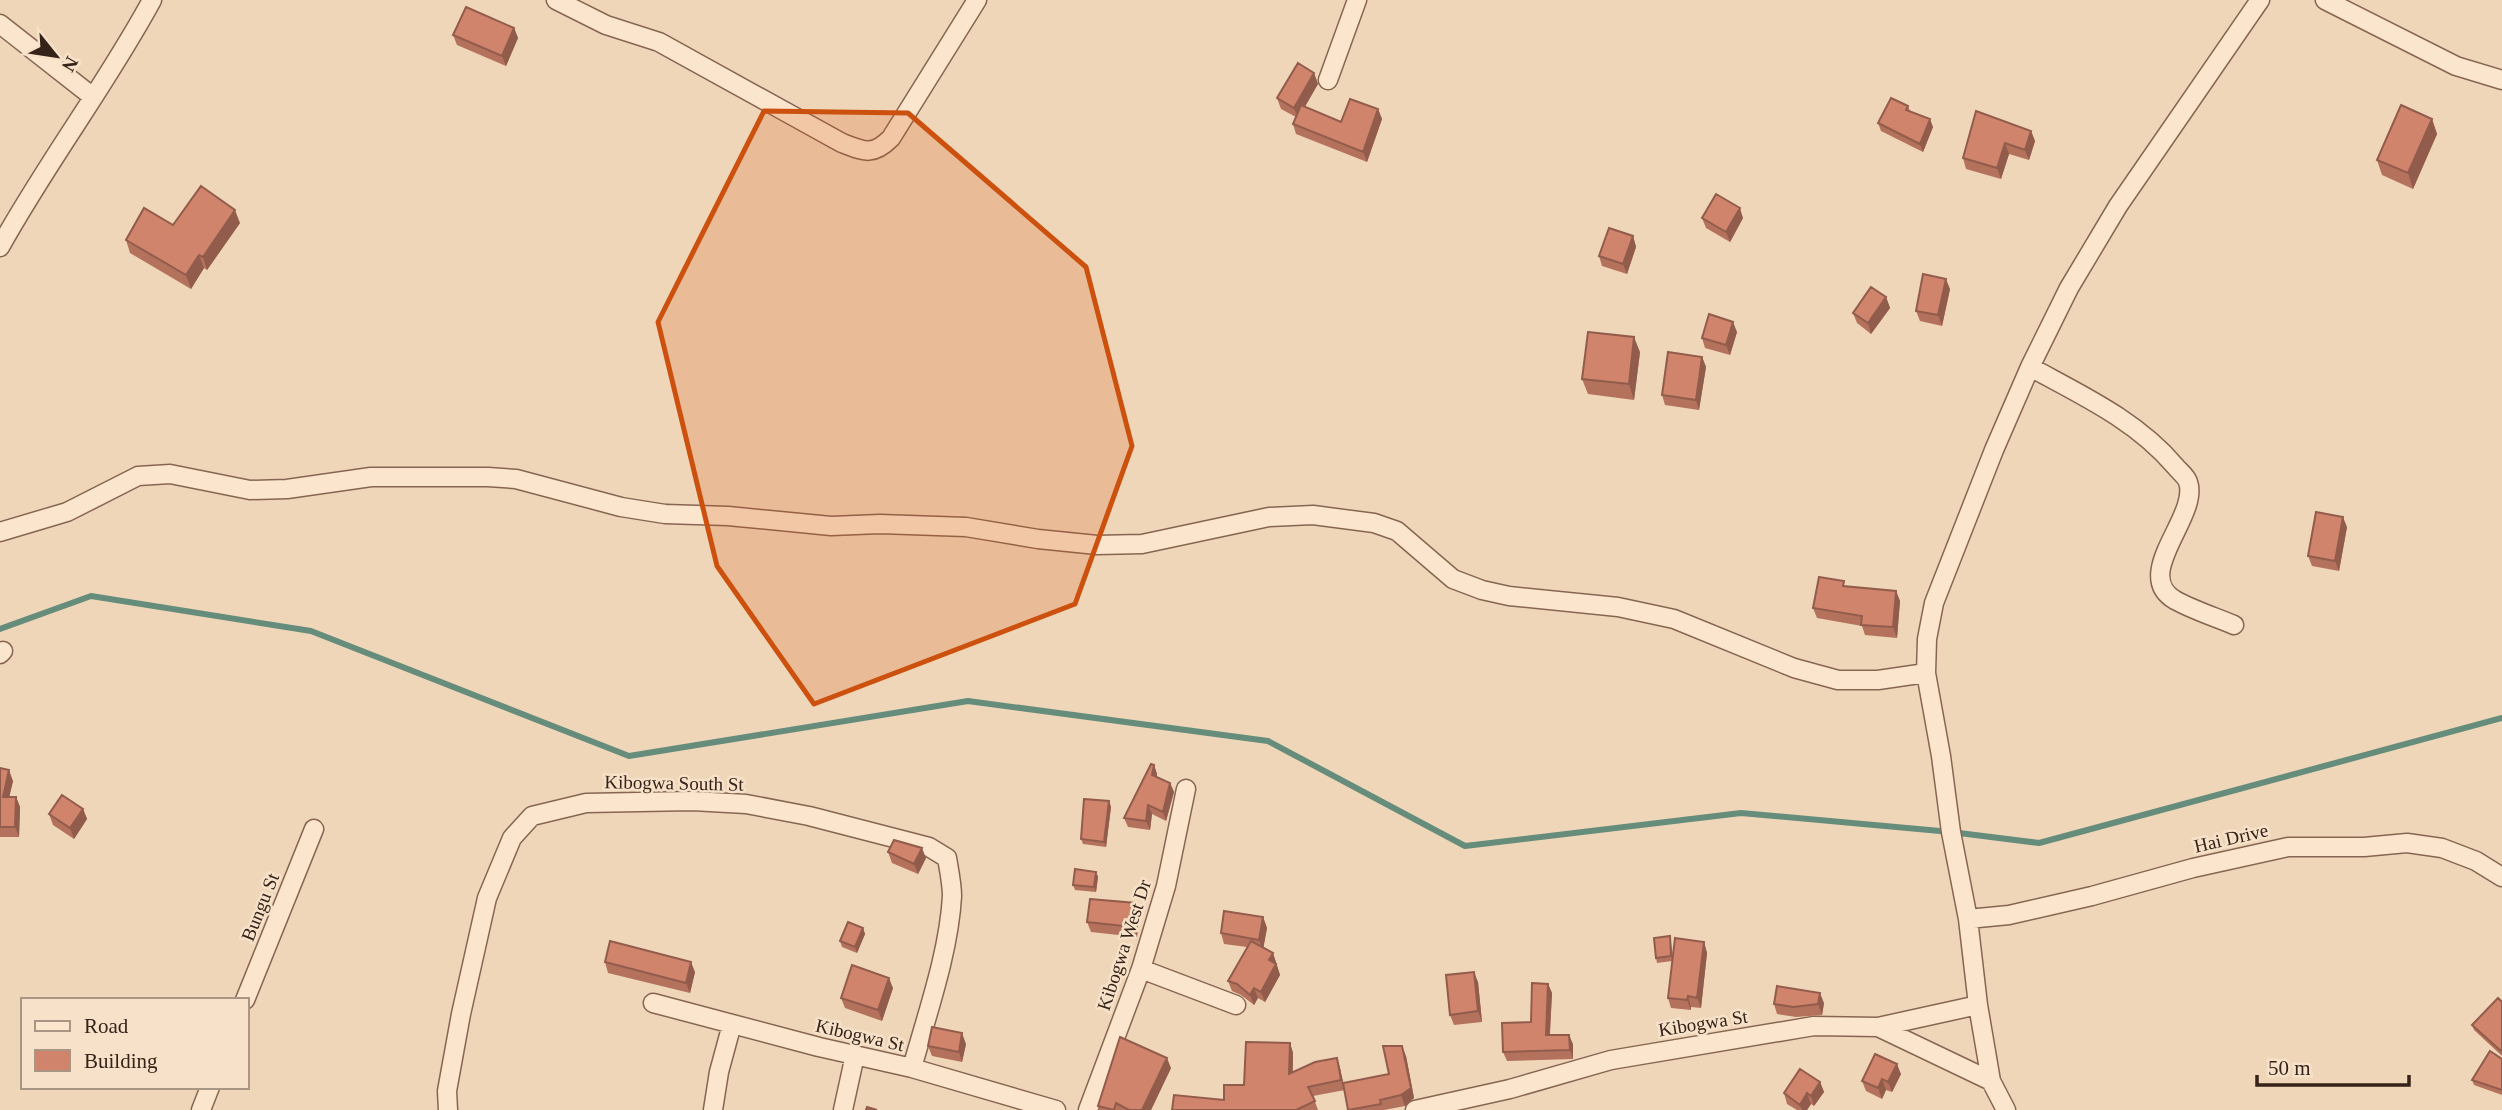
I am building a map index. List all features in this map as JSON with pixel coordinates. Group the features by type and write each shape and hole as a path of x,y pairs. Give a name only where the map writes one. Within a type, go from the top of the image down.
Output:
{"street":[{"path":"0,247 126,48 152,0"},
{"path":"556,0 606,25 659,42 842,143 864,152 880,149 891,138 977,0"},
{"path":"1328,80 1357,0"},
{"path":"2006,1110 1991,1081 1978,1005 1968,919 1951,832 1926,673 1927,639 1934,603 1994,450 2030,367 2069,288 2118,206 2260,0"},
{"path":"2325,0 2456,66 2502,80"},
{"path":"0,24 93,97"},
{"path":"2030,367 2129,423 2164,453 2187,480 2190,494 2184,514 2163,559 2163,585 2172,598 2234,625"},
{"path":"0,532 67,512 138,476 170,474 250,490 287,489 371,477 516,479 621,507 665,514 728,516 831,526 880,524 966,527 1097,545 1142,544 1269,517 1313,515 1374,523 1397,531 1453,579 1482,590 1509,596 1618,607 1674,619 1794,668 1838,680 1878,680 1926,673"},
{"name":"Kibogwa West Dr","path":"1088,1110 1141,970 1166,886 1186,789"},
{"name":"Kibogwa South St","path":"448,1110 447,1091 461,1014 487,898 512,838 532,816 586,803 692,801 746,804 809,816 929,847 947,858 952,894 946,937 912,1068"},
{"name":"Bungu St","path":"246,998 314,830"},
{"name":"Hai Drive","path":"1968,919 2009,915 2288,846 2364,847 2419,844 2442,848 2476,861 2502,877"},
{"path":"1141,970 1237,1005"},
{"name":"Kibogwa St","path":"653,1003 912,1068 1032,1107 1056,1110"},
{"path":"1878,1027 1978,1005"},
{"path":"713,1110 719,1072 732,1024"},
{"name":"Kibogwa St","path":"1415,1110 1510,1089 1611,1060 1814,1026 1878,1027 1991,1081"},
{"path":"843,1110 855,1055"},
{"path":"201,1110 209,1089"}],"highlighted area":[{"path":"764,111 908,113 1086,267 1132,446 1075,604 814,704 717,566 658,322"}],"building":[{"path":"466,7 514,28 502,56 453,35"},
{"path":"1298,63 1314,73 1294,108 1277,98"},
{"path":"1891,98 1908,106 1906,110 1930,119 1920,144 1878,123"},
{"path":"1350,99 1378,109 1363,152 1293,124 1301,105 1341,122"},
{"path":"2401,105 2432,119 2408,173 2377,160"},
{"path":"1976,111 2031,131 2025,150 2005,143 1997,168 1963,158"},
{"path":"201,186 235,210 203,257 199,255 186,275 126,240 144,208 173,225"},
{"path":"1716,194 1740,208 1726,232 1702,218"},
{"path":"1609,228 1633,236 1623,264 1599,256"},
{"path":"1923,274 1946,279 1938,315 1916,311"},
{"path":"1871,287 1886,297 1868,323 1853,313"},
{"path":"1709,314 1733,322 1726,345 1702,338"},
{"path":"1588,332 1634,337 1629,384 1582,379"},
{"path":"1668,352 1702,357 1696,400 1662,395"},
{"path":"2316,512 2343,517 2335,561 2308,556"},
{"path":"1819,577 1844,581 1843,586 1896,591 1893,627 1861,625 1862,616 1813,608"},
{"path":"1151,764 1154,765 1152,775 1170,783 1163,812 1148,805 1146,821 1124,818"},
{"path":"0,768 9,770 3,797 16,797 15,827 0,827"},
{"path":"62,795 83,809 70,828 49,814"},
{"path":"1084,799 1109,801 1104,842 1081,839"},
{"path":"894,840 922,848 914,864 888,852"},
{"path":"1075,869 1096,872 1094,887 1073,885"},
{"path":"1090,899 1136,903 1133,927 1087,922"},
{"path":"1224,911 1263,917 1259,940 1221,933"},
{"path":"848,922 863,928 855,947 840,941"},
{"path":"1670,936 1671,956 1656,958 1654,938"},
{"path":"1675,938 1704,942 1697,998 1668,998"},
{"path":"610,941 691,962 686,983 605,962"},
{"path":"1251,941 1273,953 1269,960 1276,964 1261,992 1254,988 1250,995 1237,984 1228,981"},
{"path":"852,965 889,978 878,1010 841,998"},
{"path":"1474,972 1478,1011 1450,1015 1446,975"},
{"path":"1532,983 1548,984 1546,1035 1569,1035 1570,1050 1503,1052 1502,1023 1531,1022"},
{"path":"1777,986 1820,993 1818,1004 1793,1007 1774,1004"},
{"path":"2498,998 2502,1002 2501,1051 2472,1025"},
{"path":"932,1027 962,1033 959,1052 928,1046"},
{"path":"1120,1037 1167,1058 1142,1110 1129,1110 1116,1103 1114,1110 1098,1106"},
{"path":"1246,1042 1290,1043 1289,1074 1315,1062 1337,1058 1341,1080 1308,1087 1315,1101 1296,1110 1172,1110 1174,1095 1224,1100 1224,1085 1244,1085"},
{"path":"1383,1046 1402,1046 1411,1088 1401,1095 1380,1100 1381,1104 1348,1110 1343,1083 1389,1074"},
{"path":"2490,1051 2502,1059 2502,1090 2472,1080"},
{"path":"1875,1054 1897,1064 1888,1082 1882,1079 1878,1088 1862,1081"},
{"path":"1800,1069 1820,1082 1811,1096 1807,1093 1800,1105 1784,1093"}],"waterway":[{"path":"0,629 91,596 311,631 629,756 968,701 1268,741 1465,846 1741,813 1951,832 2039,843 2502,718"}]}
